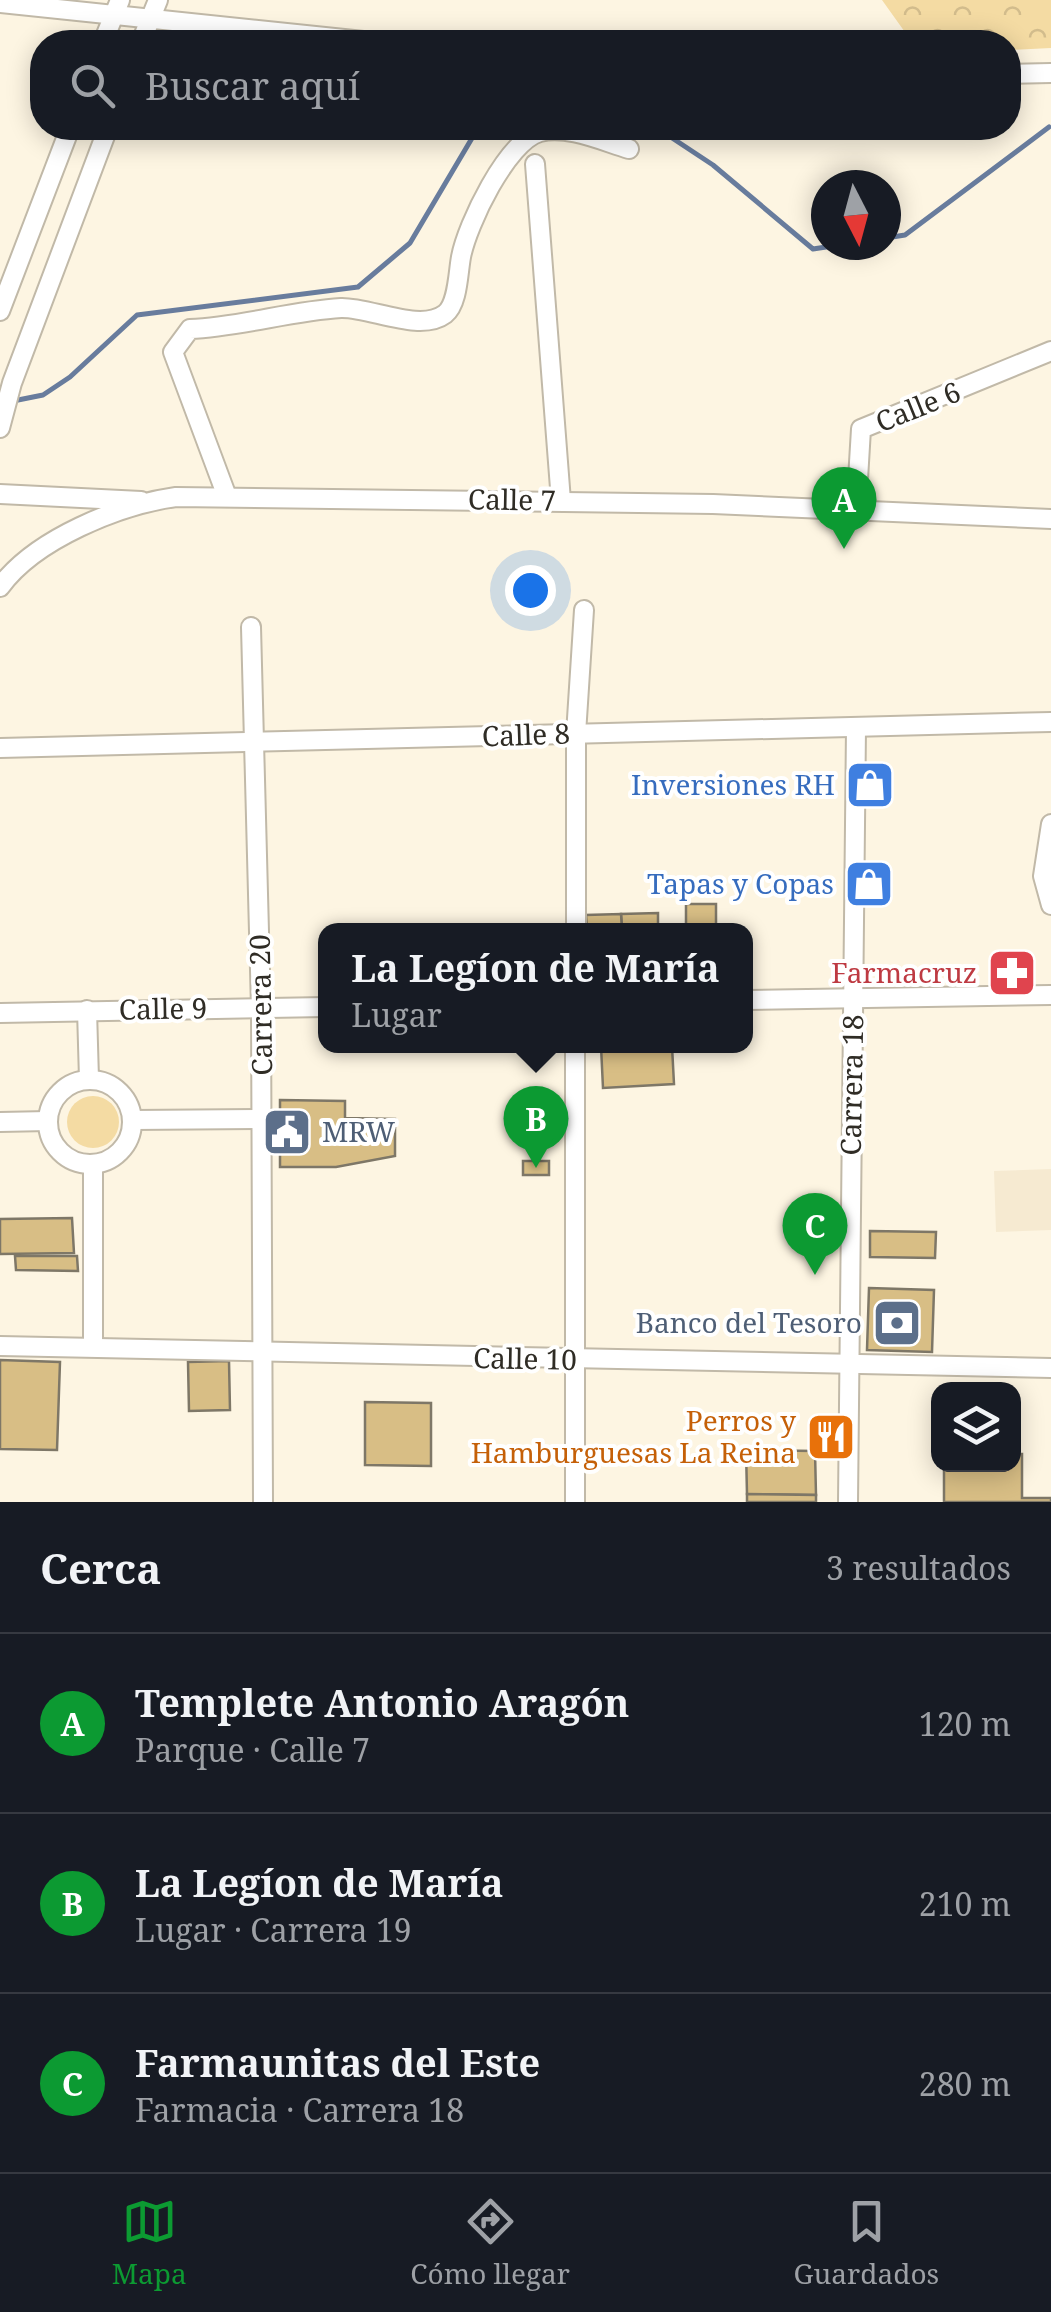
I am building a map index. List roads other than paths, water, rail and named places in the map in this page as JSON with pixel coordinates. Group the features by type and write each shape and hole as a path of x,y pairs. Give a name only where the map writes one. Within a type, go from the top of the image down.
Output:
{"street":[{"path":"146,30 158,0"},
{"path":"0,3 117,8 150,20 251,30"},
{"path":"1021,74 1051,73"},
{"path":"0,311 65,140"},
{"path":"0,428 103,140"},
{"path":"226,494 173,352 190,329 243,326 342,308 426,320 442,317 452,308 462,250 484,194 526,140"},
{"path":"599,140 629,149"},
{"path":"535,164 561,502"},
{"name":"Calle 6","path":"856,513 862,429 1051,351"},
{"path":"0,494 147,501"},
{"name":"Calle 7","path":"0,587 16,565 51,541 147,501 226,494 713,504 1051,519"},
{"path":"576,923 576,734 584,610"},
{"name":"Carrera 20","path":"251,627 262,1008 263,1502"},
{"name":"Calle 8","path":"0,748 1051,722"},
{"name":"Carrera 18","path":"848,1502 856,728"},
{"path":"1051,824 1042,876 1051,905"},
{"path":"753,1000 1051,995"},
{"name":"Calle 9","path":"0,1013 318,1007"},
{"path":"86,1010 89,1080"},
{"path":"575,1502 576,1053"},
{"path":"89,1080 119,1091 133,1120 122,1150 92,1164 79,1162 56,1147 48,1120 50,1108 65,1088 89,1080"},
{"path":"133,1120 263,1119"},
{"path":"0,1122 48,1120"},
{"path":"92,1164 94,1345"},
{"name":"Calle 10","path":"0,1346 1051,1368"}],"waterway":[{"path":"901,236 1049,127"},
{"path":"13,401 43,395 70,377 137,315 358,287 410,243 471,140"},
{"path":"675,140 713,165 811,247"}],"place":[{"name":"Templete Antonio Aragón","path":"844,549"},
{"name":"Inversiones RH","path":"870,785"},
{"name":"Tapas y Copas","path":"869,884"},
{"name":"Farmacruz","path":"1012,973"},
{"name":"MRW","path":"287,1132"},
{"name":"La Legíon de María","path":"536,1168"},
{"name":"Farmaunitas del Este","path":"815,1275"},
{"name":"Banco del Tesoro","path":"897,1323"},
{"name":"Perros y Hamburguesas La Reina","path":"831,1437"}]}
